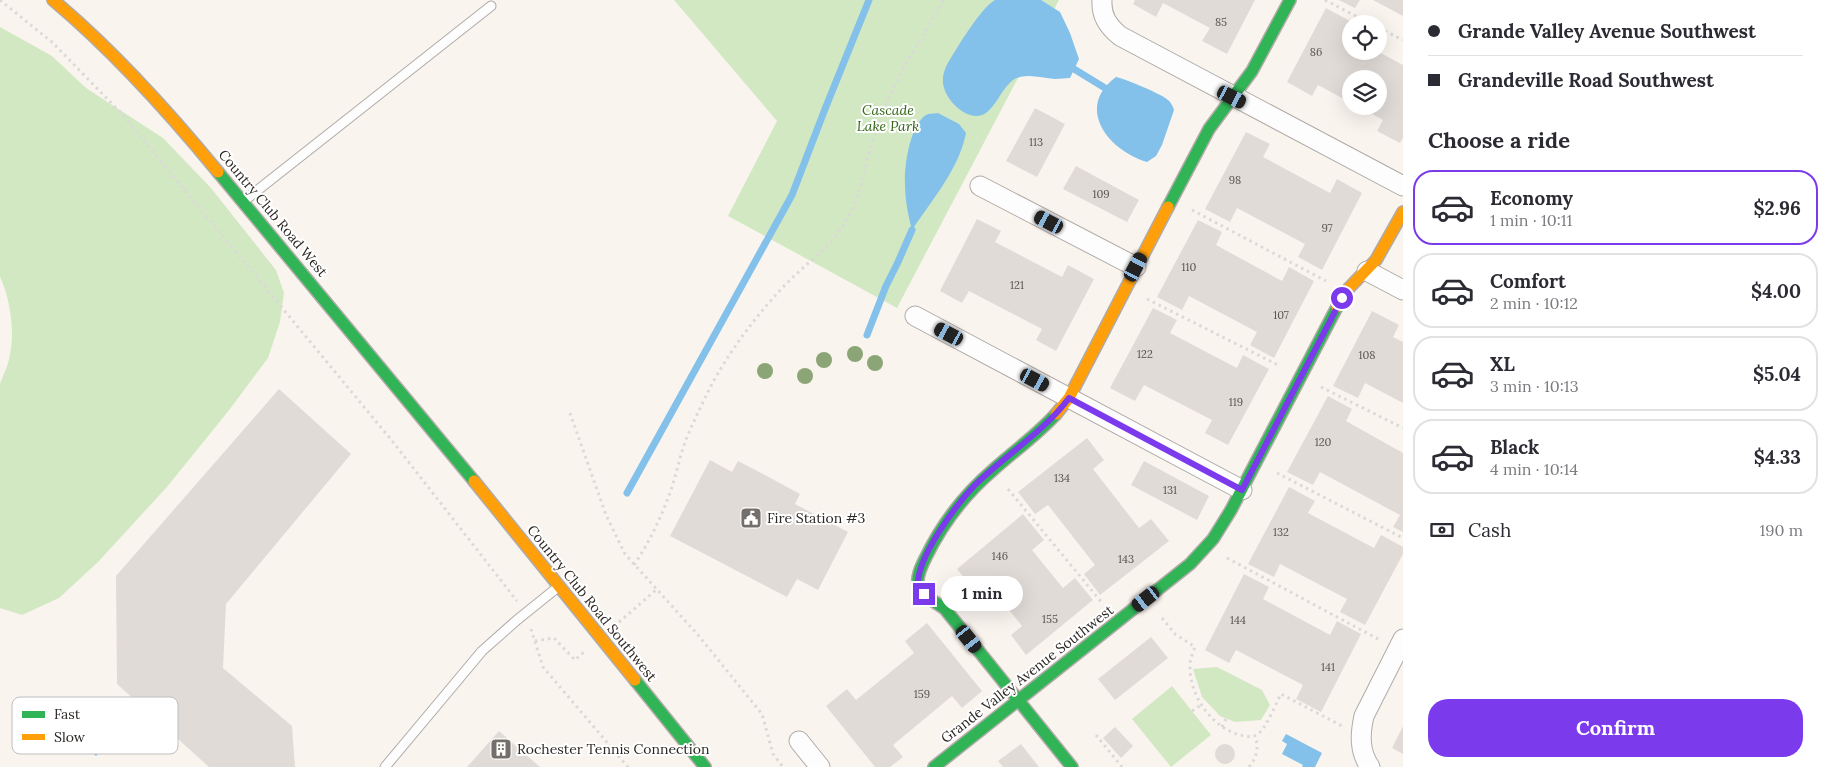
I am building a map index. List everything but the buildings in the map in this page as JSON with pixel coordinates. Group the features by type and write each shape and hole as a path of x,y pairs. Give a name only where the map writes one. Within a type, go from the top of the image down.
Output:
{"street":[{"name":"Country Club Road West","path":"53,0 132,72 164,107 244,201 455,458"},
{"path":"1102,0 1104,17 1108,26 1120,36 1403,186"},
{"path":"1072,767 945,609 920,588 918,582 920,570 929,550 947,521 974,487 992,469 1049,423 1069,398 1214,121 1260,59 1290,0"},
{"path":"980,186 1136,267"},
{"name":"Grande Valley Avenue Southwest","path":"934,767 1190,564 1207,547 1242,490 1334,310 1347,292 1367,271 1388,242 1403,212"},
{"path":"1367,271 1403,290"},
{"path":"915,316 1242,490"},
{"name":"Country Club Road Southwest","path":"455,458 560,585 705,767"},
{"path":"1370,767 1363,755 1360,736 1364,716 1400,644"},
{"path":"799,741 820,767"}],"lane":[{"path":"244,201 491,6"},
{"path":"385,767 482,651 560,585"}],"path":[{"path":"0,0 53,43 121,113 393,442 526,613 543,667 628,767"},
{"path":"634,565 650,540 666,504 686,438 727,359 744,332 787,284 817,257 845,224 854,209 877,128 886,105 910,57 944,0"},
{"path":"1325,0 1354,15"},
{"path":"1387,32 1403,40"},
{"path":"1172,199 1347,292"},
{"path":"1126,288 1403,428"},
{"path":"570,413 606,516 625,554 698,635 762,714 773,754 783,767"},
{"path":"1256,462 1403,538"},
{"path":"992,469 1117,622"},
{"path":"1207,547 1400,644"},
{"path":"1146,599 1175,634 1195,647 1190,663 1191,682 1201,705 1222,727 1233,733 1248,737 1255,736 1262,730 1280,694 1360,736"},
{"path":"1192,711 1201,705"},
{"path":"1222,727 1226,718"},
{"path":"1096,735 1122,767"},
{"path":"1249,767 1258,750 1255,736"}],"green space":[{"name":"Cascade Lake Park","path":"674,0 1059,0 897,308 728,216 777,121"},
{"path":"0,27 52,56 86,88 163,138 211,188 276,270 284,293 280,322 268,358 230,409 167,487 98,562 59,598 22,615 0,608 0,384 9,358 12,325 4,285 0,277"},
{"path":"1217,667 1262,690 1270,705 1261,720 1235,722 1220,716 1202,697 1193,669"},
{"path":"1172,686 1211,735 1171,767 1132,719"}],"water":[{"path":"995,0 1041,0 1060,12 1079,59 1070,78 1055,79 1023,76 1009,83 986,113 979,116 971,115 957,107 946,94 944,74 949,61 970,28 983,11"},
{"path":"1116,77 1159,94 1169,101 1174,109 1162,145 1156,156 1147,162 1120,148 1109,138 1097,115 1098,102 1104,89"},
{"path":"938,113 959,124 966,133 951,172 912,230 905,190 909,146 920,120 927,114"},
{"path":"1286,734 1322,753 1315,767 1302,767 1303,765 1282,754 1287,744 1282,741"}],"waterway":[{"path":"627,493 792,195 869,0"},
{"path":"1074,69 1105,88"},
{"path":"867,335 886,286 912,230"}],"traffic: fast":[{"path":"1168,207 1209,129 1252,71 1290,0"},
{"path":"218,172 474,481"},
{"path":"934,767 1190,564 1213,539 1231,510 1337,307"},
{"path":"1056,414 983,479 964,499 932,545 918,576 918,583 919,587 930,599 945,609 1072,767"},
{"path":"635,680 705,767"}],"traffic: slow":[{"path":"53,0 119,60 218,172"},
{"path":"1056,414 1069,398 1168,207"},
{"path":"1337,307 1349,288 1376,260 1403,212"},
{"path":"474,481 635,680"}],"place":[{"name":"Fire Station #3","path":"751,518"},
{"name":"Rochester Tennis Connection","path":"501,749"}],"route":[{"path":"924,594 918,582 920,570 929,550 956,508 992,469 1049,423 1069,398 1242,490 1334,310 1342,298"}]}
